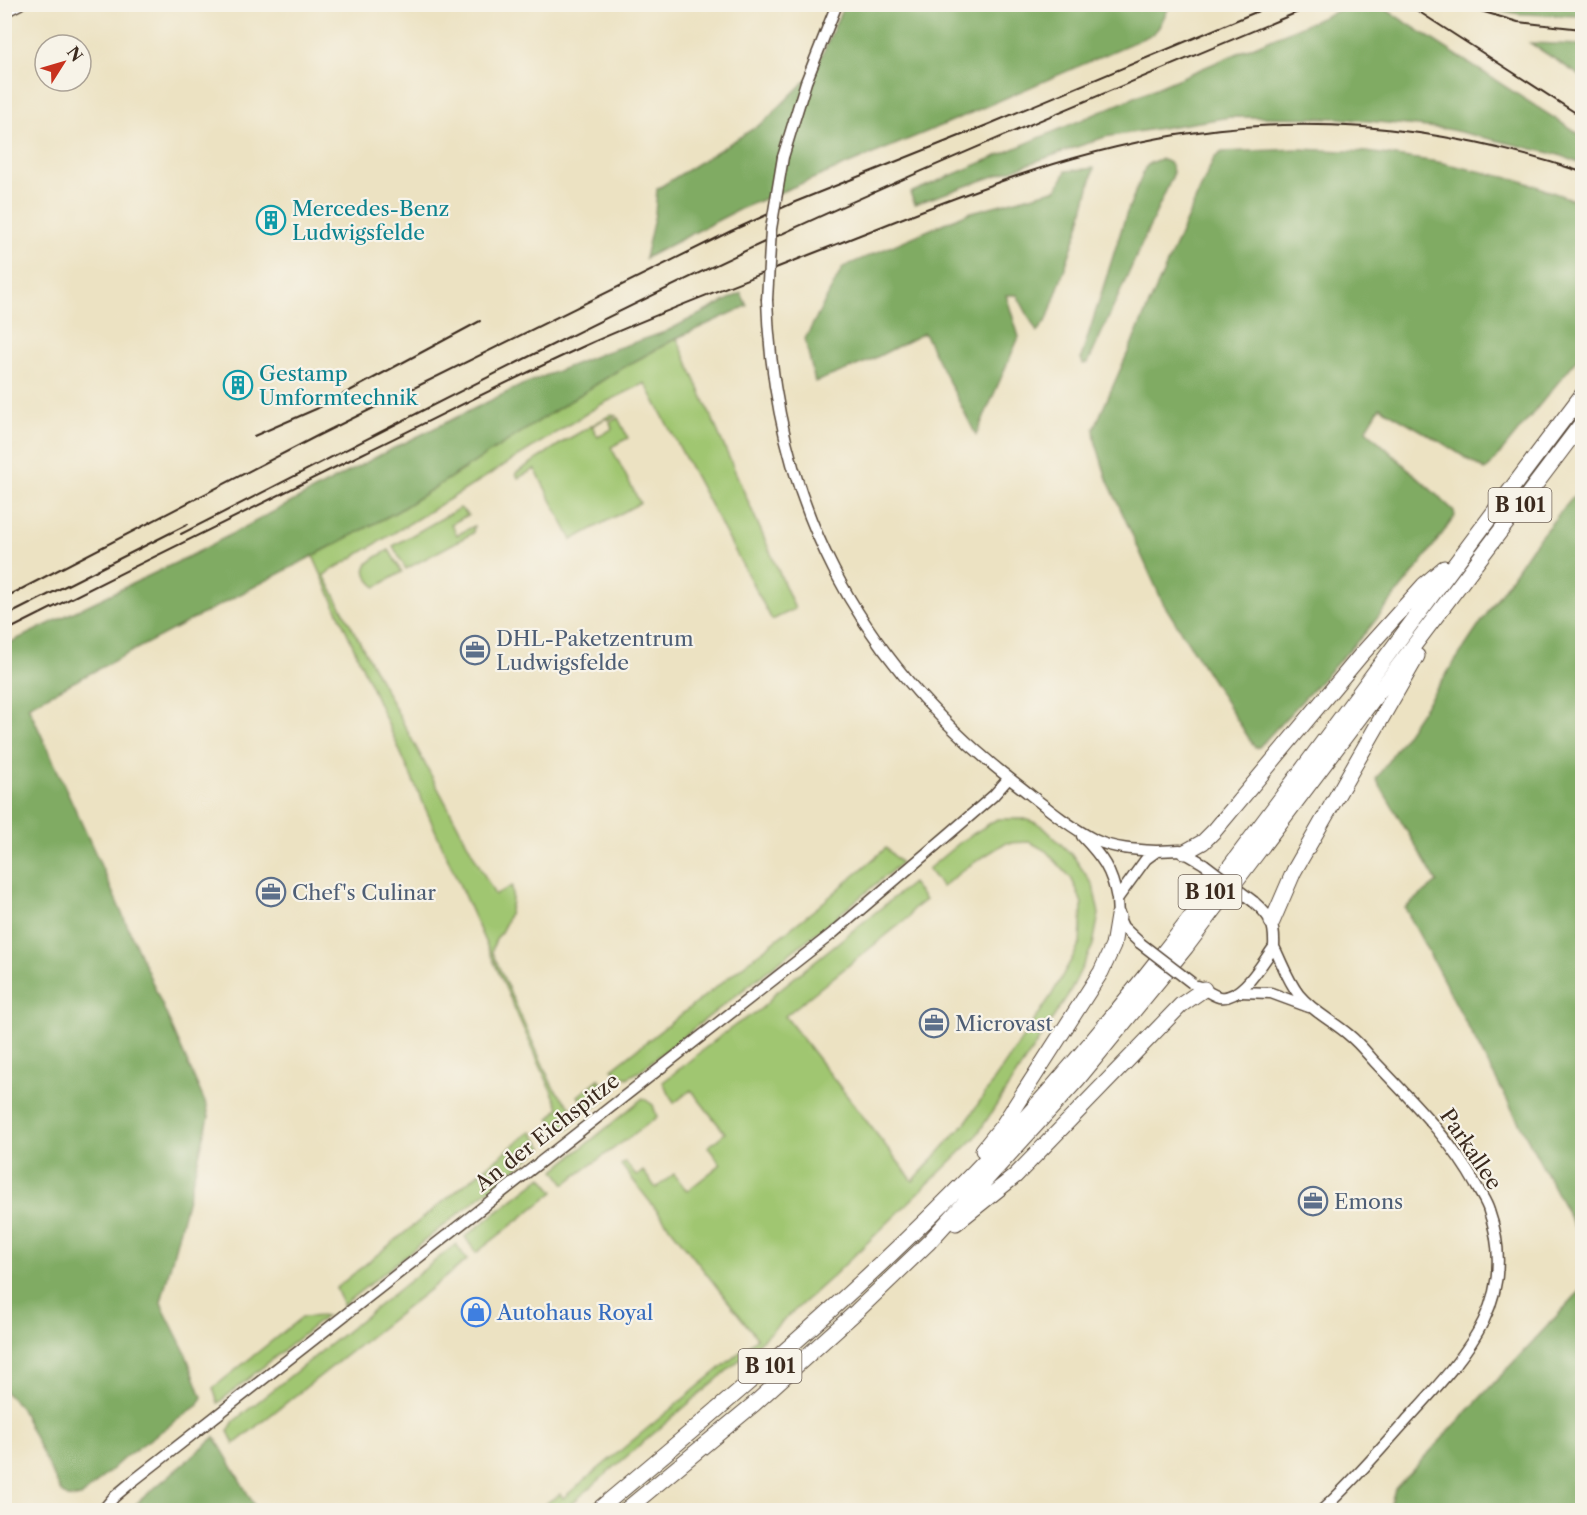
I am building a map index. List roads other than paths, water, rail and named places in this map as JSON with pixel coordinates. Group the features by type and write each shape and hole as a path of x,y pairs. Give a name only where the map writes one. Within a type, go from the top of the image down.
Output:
{"highway":[{"name":"B 101","path":"598,1510 819,1323 1021,1123 1136,988 1284,794 1462,552 1582,394"},
{"name":"B 101","path":"626,1510 770,1390 857,1311 929,1242 1017,1147 1125,1023 1225,896 1582,423"},
{"path":"1185,852 1203,842 1215,830 1360,655 1424,585 1462,552"},
{"path":"1272,922 1294,871 1458,587"},
{"path":"934,1211 1003,1125 1101,972 1113,946 1118,916"},
{"path":"929,1242 983,1203 1015,1176 1198,986"}],"street":[{"path":"4,12 20,4"},
{"path":"837,4 802,91 783,157 771,229 767,300 772,375 785,440 812,521 835,573 872,636 911,686 949,726 1009,778 1074,827 1097,841 1131,849 1157,851 1173,849 1185,852 1265,911 1272,922 1274,947 1289,981 1312,1008"},
{"name":"An der Eichspitze","path":"104,1510 114,1497 133,1481 833,933 985,803 1009,778"},
{"path":"1074,827 1105,863 1114,882 1118,916 1123,927 1140,943 1198,986 1217,996 1225,997 1240,992 1271,993 1312,1008"},
{"path":"1117,899 1146,859 1157,851"},
{"path":"1240,992 1274,947"},
{"name":"Parkallee","path":"1312,1008 1358,1043 1432,1123 1461,1161 1489,1210 1498,1242 1499,1268 1496,1293 1487,1317 1477,1337 1457,1365 1353,1480 1322,1510"}],"railway":[{"path":"4,598 317,436 731,231 795,202 987,125 1275,4"},
{"path":"181,534 550,346 773,238 976,148 1317,4"},
{"path":"1407,4 1582,117"},
{"path":"1457,4 1518,22 1582,29"},
{"path":"4,632 591,343 676,307 958,197 1052,164 1149,140 1198,132 1296,125 1393,130 1441,137 1488,146 1582,172"},
{"path":"254,436 316,409 480,321"},
{"path":"4,617 188,524"}],"place":[{"name":"Mercedes-Benz Ludwigsfelde","path":"271,220"},
{"name":"Gestamp Umformtechnik","path":"238,385"},
{"name":"DHL-Paketzentrum Ludwigsfelde","path":"475,650"},
{"name":"Chef's Culinar","path":"271,892"},
{"name":"Microvast","path":"934,1023"},
{"name":"Emons","path":"1313,1201"},
{"name":"Autohaus Royal","path":"476,1312"}]}
